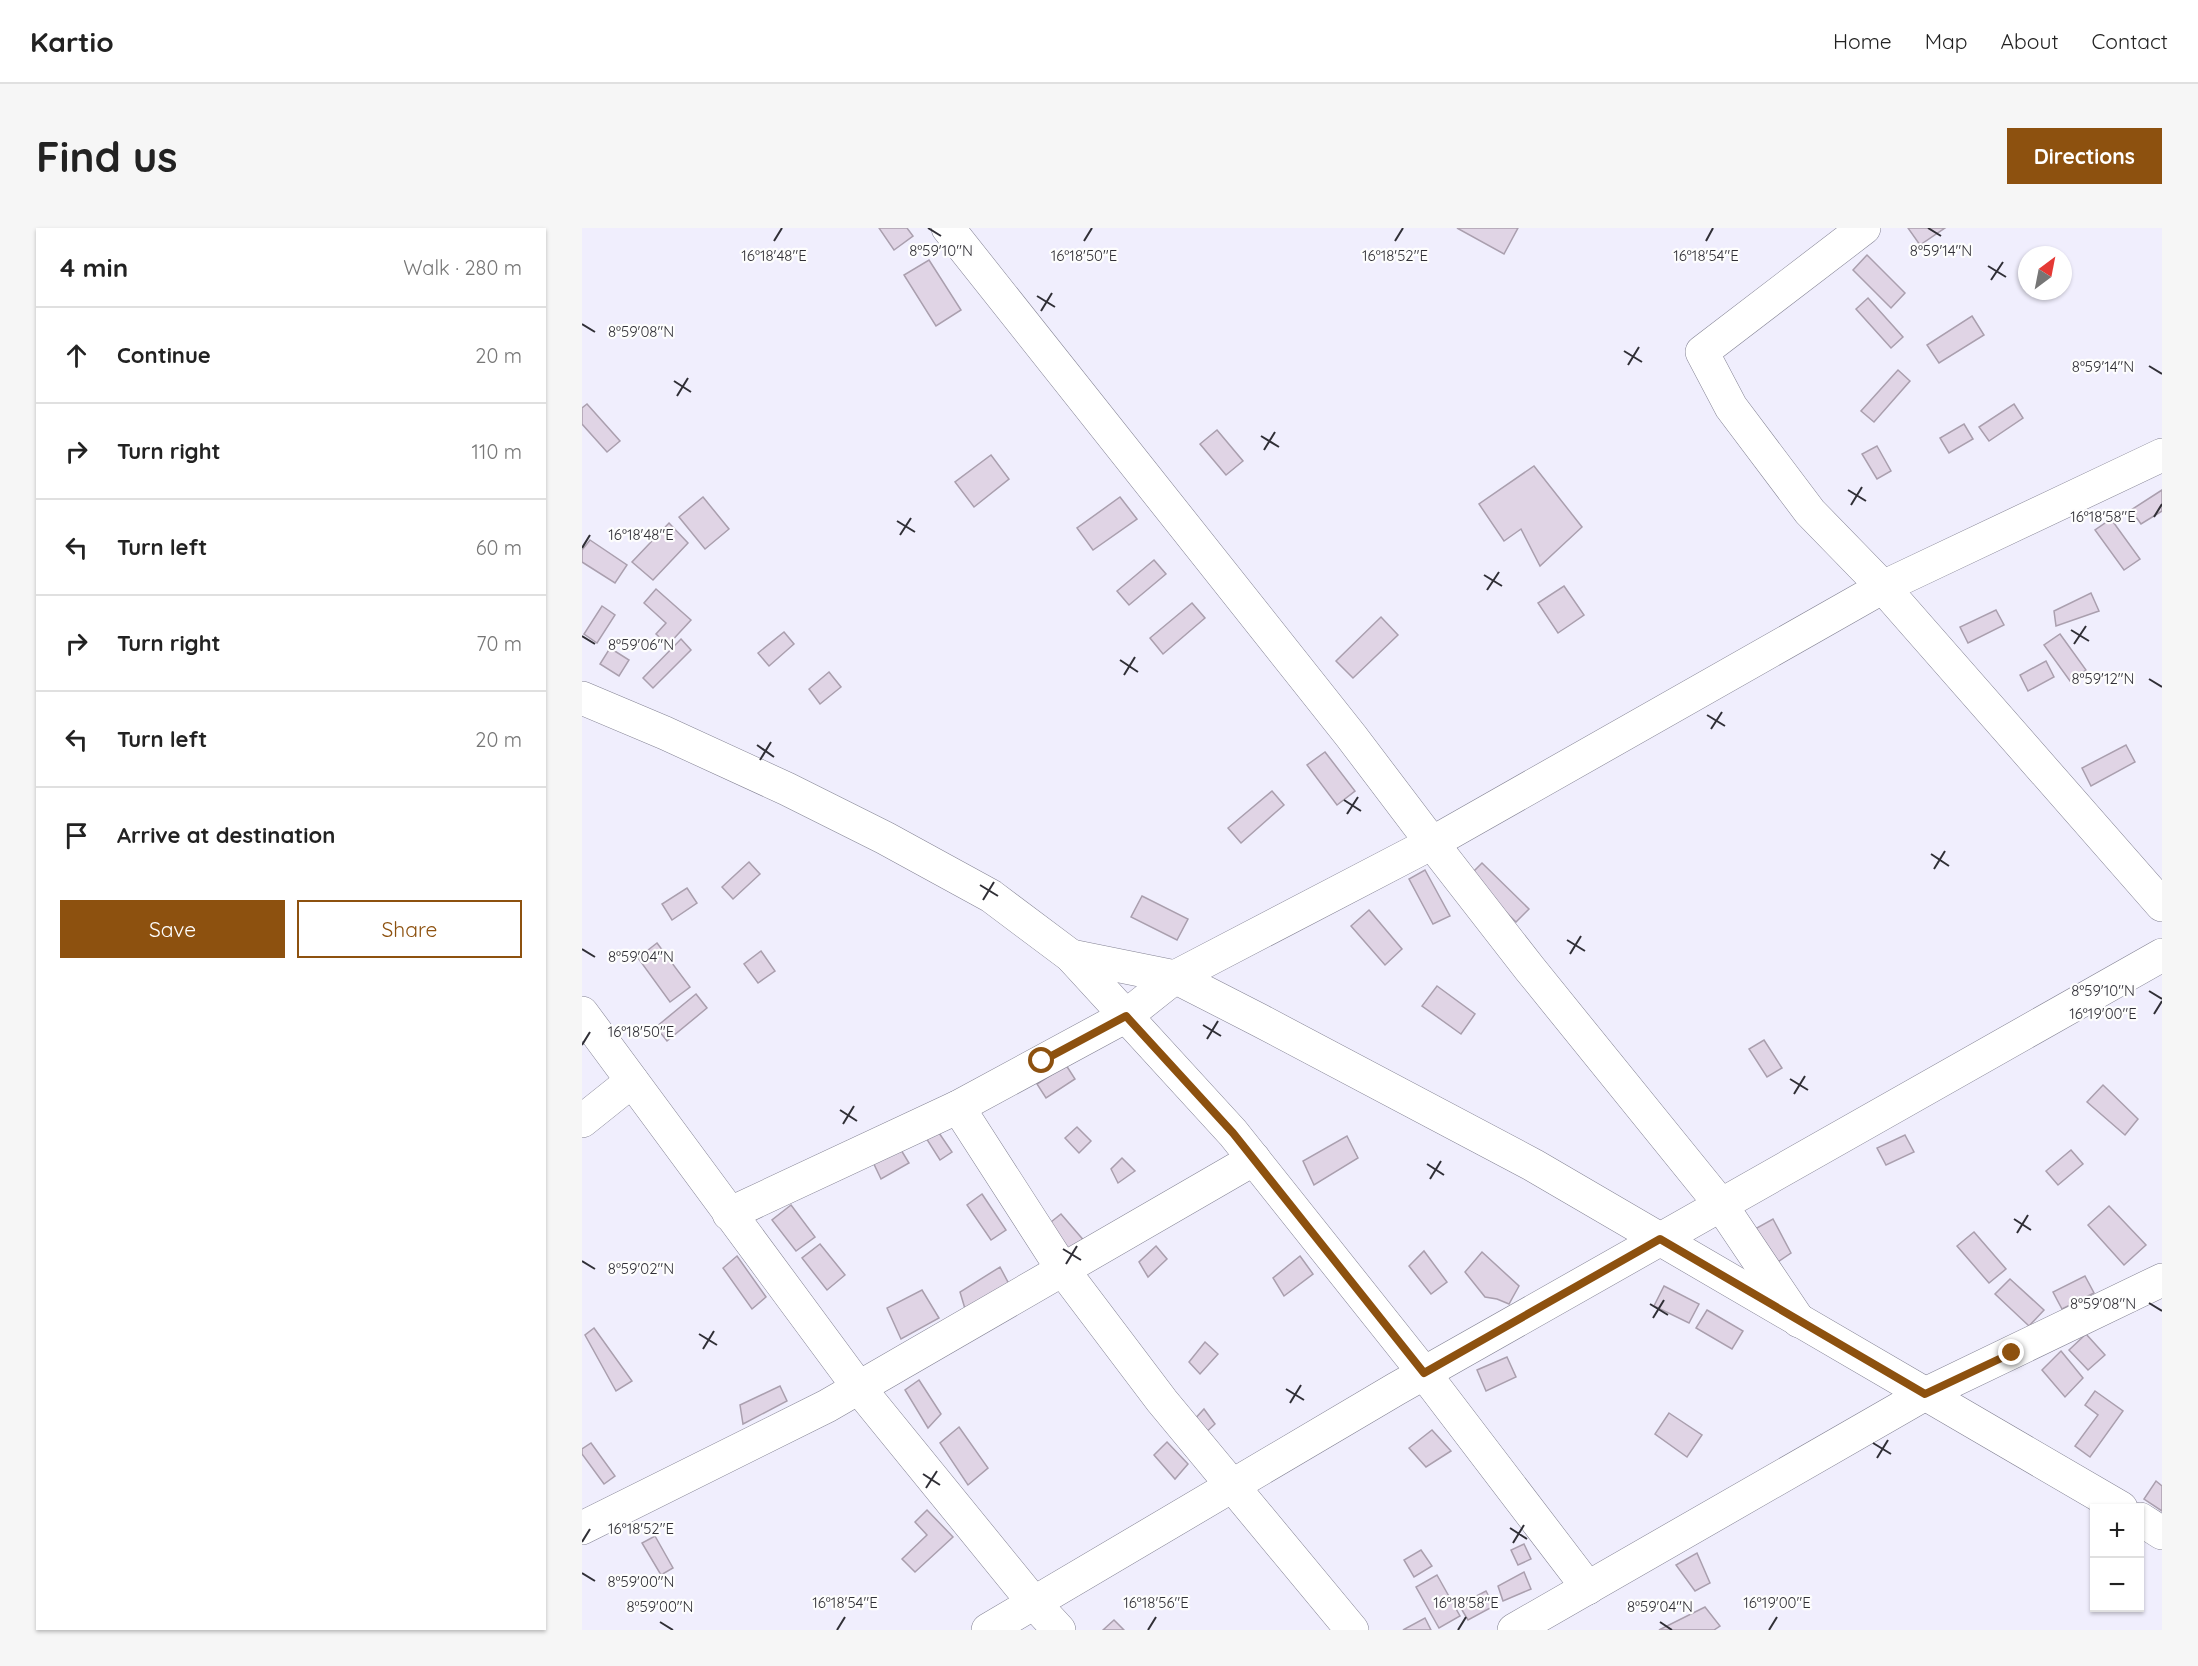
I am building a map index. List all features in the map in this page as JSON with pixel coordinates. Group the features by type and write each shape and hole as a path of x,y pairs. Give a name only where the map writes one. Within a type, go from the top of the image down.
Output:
{"street":[{"path":"948,228 1351,736 1432,843 1721,1205 1799,1321"},
{"path":"1864,228 1702,352 1731,407 1810,512 1883,587 2162,905"},
{"path":"729,1214 958,1107 1126,1016 1175,977 1432,843 1883,587 2162,455"},
{"path":"582,698 788,789 885,838 991,896 1071,956 1233,1133 1424,1373 1588,1588"},
{"path":"988,1630 1424,1373 2162,955"},
{"path":"1071,956 1175,977 1533,1165 2112,1504"},
{"path":"582,1013 859,1388 1034,1603 1059,1630"},
{"path":"582,1121 632,1080"},
{"path":"958,1107 1063,1270 1162,1401 1231,1487 1352,1630"},
{"path":"582,1528 827,1406 1254,1159"},
{"path":"1514,1630 1925,1394 2162,1280"},
{"path":"2144,1522 2162,1533"}],"building":[{"path":"879,228 907,228 913,236 894,250"},
{"path":"1457,228 1518,228 1504,254"},
{"path":"1908,228 1945,228 1920,245"},
{"path":"1867,255 1905,293 1891,308 1853,270"},
{"path":"929,260 961,310 936,326 904,275"},
{"path":"1868,298 1903,337 1891,348 1856,309"},
{"path":"1972,316 1984,335 1939,363 1927,345"},
{"path":"1898,370 1910,381 1874,422 1861,411"},
{"path":"587,404 620,441 607,452 582,424 582,408"},
{"path":"2014,404 2023,418 1989,441 1979,427"},
{"path":"1964,424 1973,439 1949,453 1940,438"},
{"path":"1217,430 1243,461 1226,475 1200,444"},
{"path":"1877,446 1891,471 1877,479 1862,454"},
{"path":"991,455 1009,479 974,507 955,482"},
{"path":"1534,466 1582,527 1540,566 1521,529 1504,541 1479,504"},
{"path":"2162,490 2162,511 2141,524 2131,510"},
{"path":"703,497 729,529 705,549 679,517"},
{"path":"1120,497 1137,519 1093,550 1077,528"},
{"path":"2111,519 2140,559 2124,570 2095,530"},
{"path":"669,523 688,543 653,580 632,562"},
{"path":"590,540 627,565 615,583 582,562 582,550"},
{"path":"1154,560 1166,574 1129,605 1117,591"},
{"path":"1564,586 1584,615 1558,633 1538,603"},
{"path":"656,589 691,620 668,645 656,634 666,623 644,603"},
{"path":"2091,593 2099,611 2056,626 2054,611"},
{"path":"1192,603 1205,618 1163,654 1150,638"},
{"path":"602,606 615,615 597,643 584,634"},
{"path":"1996,610 2004,625 1968,643 1960,627"},
{"path":"1381,617 1398,635 1353,678 1336,661"},
{"path":"784,632 794,644 769,666 758,653"},
{"path":"2060,634 2086,670 2070,681 2044,645"},
{"path":"681,639 691,650 653,688 643,678"},
{"path":"610,648 629,660 619,676 600,664"},
{"path":"2046,661 2054,677 2028,691 2020,675"},
{"path":"829,672 841,687 820,704 809,689"},
{"path":"2126,745 2135,762 2091,786 2082,768"},
{"path":"1325,752 1355,791 1337,805 1307,765"},
{"path":"1272,791 1284,805 1241,843 1228,828"},
{"path":"749,862 760,874 733,899 722,887"},
{"path":"1482,863 1529,909 1516,922 1469,876"},
{"path":"1425,870 1450,916 1433,924 1409,879"},
{"path":"687,888 697,903 672,920 662,904"},
{"path":"1142,896 1188,919 1177,940 1131,917"},
{"path":"1369,910 1402,949 1385,965 1351,926"},
{"path":"657,943 690,987 670,1002 638,958"},
{"path":"761,951 775,971 758,983 744,964"},
{"path":"1437,986 1475,1014 1461,1034 1422,1006"},
{"path":"696,994 707,1008 667,1041 656,1027"},
{"path":"1764,1040 1782,1068 1767,1077 1749,1049"},
{"path":"1066,1065 1075,1079 1046,1098 1037,1084"},
{"path":"2103,1085 2138,1119 2125,1135 2087,1102"},
{"path":"1077,1127 1091,1141 1079,1153 1065,1138"},
{"path":"937,1130 952,1152 940,1160 926,1138"},
{"path":"1905,1135 1914,1152 1886,1165 1877,1148"},
{"path":"1347,1136 1358,1158 1314,1185 1303,1161"},
{"path":"898,1145 909,1163 881,1179 872,1160"},
{"path":"2071,1150 2083,1164 2058,1185 2046,1171"},
{"path":"1122,1158 1135,1171 1118,1183 1111,1169"},
{"path":"982,1194 1006,1230 991,1240 967,1205"},
{"path":"791,1205 815,1237 796,1251 772,1220"},
{"path":"2109,1206 2146,1245 2124,1265 2088,1225"},
{"path":"1061,1214 1086,1243 1071,1256 1046,1226"},
{"path":"1773,1219 1791,1253 1775,1264 1755,1229"},
{"path":"1974,1232 2006,1269 1989,1283 1957,1246"},
{"path":"820,1244 845,1275 827,1290 802,1258"},
{"path":"1156,1246 1167,1259 1148,1277 1139,1262"},
{"path":"1424,1251 1447,1282 1431,1294 1409,1266"},
{"path":"1482,1252 1519,1286 1509,1304 1485,1297 1465,1272"},
{"path":"737,1256 766,1297 752,1309 723,1268"},
{"path":"1300,1256 1313,1274 1284,1296 1273,1278"},
{"path":"1000,1267 1010,1286 966,1312 960,1292"},
{"path":"2085,1276 2094,1293 2062,1309 2053,1292"},
{"path":"2010,1279 2044,1310 2029,1326 1995,1294"},
{"path":"1664,1286 1699,1304 1689,1323 1654,1306"},
{"path":"922,1290 939,1318 901,1339 887,1308"},
{"path":"1707,1310 1743,1331 1732,1349 1696,1328"},
{"path":"594,1328 632,1381 616,1391 585,1335"},
{"path":"2086,1334 2105,1355 2088,1370 2069,1350"},
{"path":"1205,1342 1218,1354 1200,1374 1189,1362"},
{"path":"2061,1351 2083,1378 2065,1397 2042,1370"},
{"path":"1507,1357 1516,1377 1486,1391 1477,1370"},
{"path":"919,1380 941,1414 928,1428 905,1390"},
{"path":"780,1386 787,1401 743,1424 740,1405"},
{"path":"2095,1391 2123,1411 2090,1457 2075,1446 2098,1415 2085,1405"},
{"path":"1204,1409 1215,1424 1202,1436 1191,1423"},
{"path":"1669,1413 1702,1435 1687,1457 1655,1434"},
{"path":"959,1427 988,1468 968,1485 940,1443"},
{"path":"1432,1430 1451,1451 1426,1467 1409,1448"},
{"path":"1167,1442 1188,1464 1175,1479 1154,1455"},
{"path":"591,1443 615,1476 604,1484 582,1454 582,1449"},
{"path":"2156,1481 2162,1486 2162,1511 2144,1499"},
{"path":"927,1510 953,1537 915,1572 902,1559 927,1535 915,1522"},
{"path":"655,1536 673,1568 661,1575 642,1543"},
{"path":"1524,1544 1531,1559 1518,1565 1511,1550"},
{"path":"1421,1550 1432,1566 1414,1577 1404,1560"},
{"path":"1697,1553 1710,1583 1695,1591 1676,1565"},
{"path":"1524,1572 1531,1589 1503,1601 1498,1586"},
{"path":"1437,1575 1460,1616 1439,1628 1416,1587"},
{"path":"1486,1591 1494,1606 1468,1620 1459,1605"},
{"path":"1705,1607 1720,1626 1714,1630 1659,1630"},
{"path":"1425,1618 1431,1630 1403,1630"},
{"path":"1114,1620 1124,1630 1103,1630"}],"route":[{"path":"1042,1061 1126,1016 1233,1133 1424,1373 1660,1239 1925,1394 2012,1353"}]}
